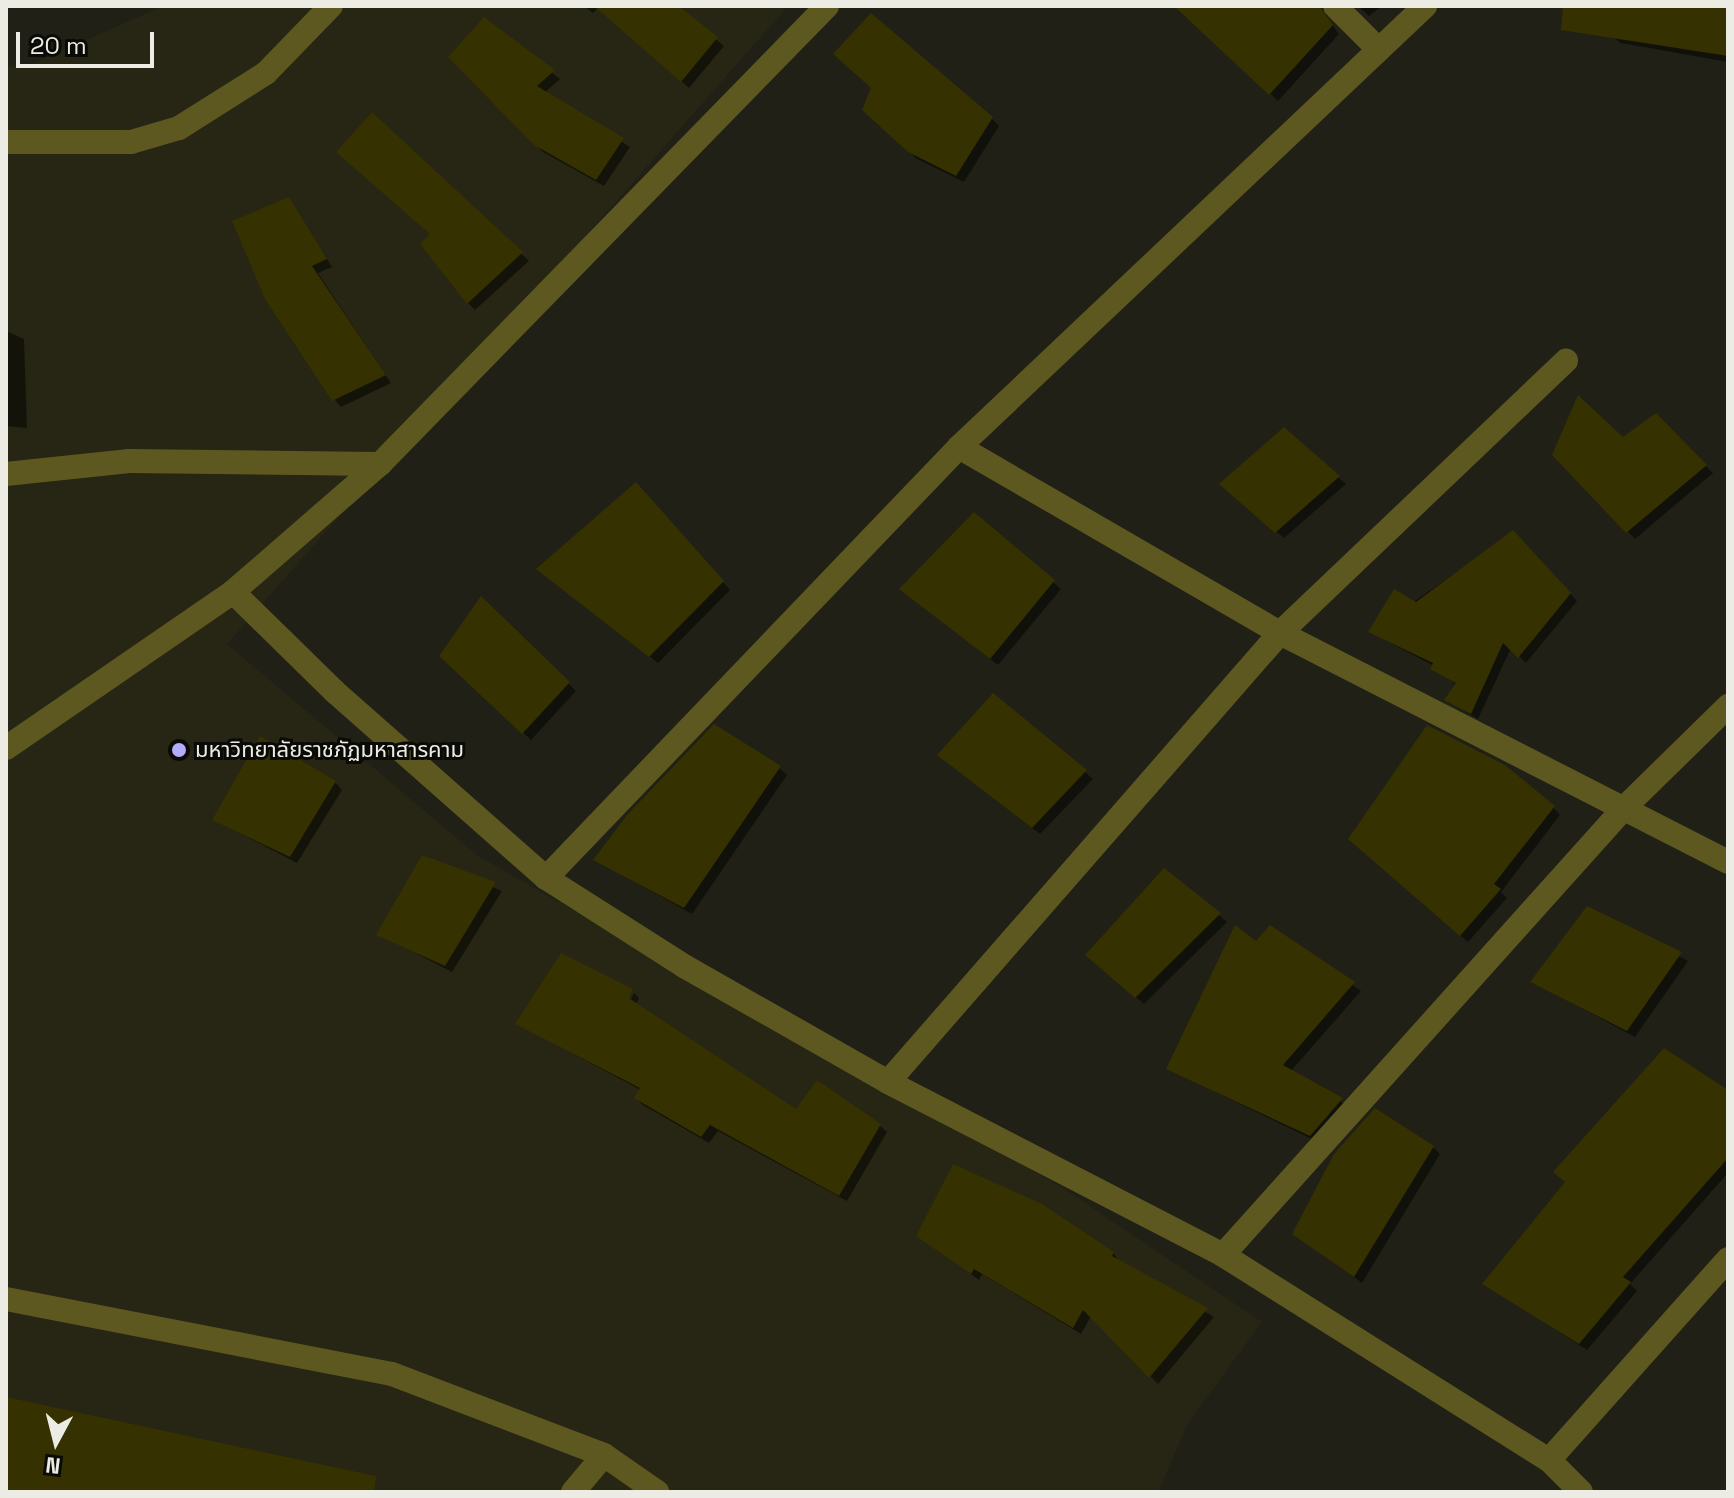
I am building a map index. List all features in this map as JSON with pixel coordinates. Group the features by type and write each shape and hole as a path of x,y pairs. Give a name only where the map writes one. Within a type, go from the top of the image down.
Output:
{"street":[{"path":"6,142 131,142 179,128 266,73 331,6"},
{"path":"6,748 233,592 380,464 827,6"},
{"path":"1335,6 1379,50"},
{"path":"546,878 959,447 1425,6"},
{"path":"888,1082 1280,633 1566,361"},
{"path":"959,447 1280,633 1728,862"},
{"path":"6,474 129,461 380,464"},
{"path":"233,592 334,691 546,878 684,966 888,1082 1223,1255 1549,1460 1581,1492"},
{"path":"1223,1255 1624,808 1728,706"},
{"path":"1549,1460 1728,1259"},
{"path":"6,1299 392,1374 604,1455 657,1492"},
{"path":"573,1492 604,1455"}],"shaded area":[{"name":"มหาวิทยาลัยราชภัฏมหาสารคาม","path":"163,6 788,6 227,644 478,856 1060,1186 1262,1322 1188,1423 1158,1492 6,1492 6,65 23,68"}],"building":[{"path":"594,6 679,6 718,37 681,82"},
{"path":"1174,6 1320,6 1333,25 1269,95"},
{"path":"1563,6 1728,6 1728,56 1561,30"},
{"path":"871,13 993,117 956,176 908,152 862,110 871,88 833,54"},
{"path":"484,17 555,70 537,86 624,138 596,180 534,145 448,57"},
{"path":"372,112 523,252 467,304 420,244 430,234 336,152"},
{"path":"289,197 327,259 312,266 386,375 332,401 265,299 232,221"},
{"path":"1578,395 1623,437 1656,413 1707,465 1626,533 1552,455"},
{"path":"1284,427 1340,476 1275,533 1219,484"},
{"path":"636,482 724,581 649,657 536,569"},
{"path":"974,512 1055,580 990,659 899,589"},
{"path":"1513,530 1571,593 1518,658 1503,643 1471,714 1444,700 1456,683 1430,669 1433,663 1368,632 1394,589 1416,602"},
{"path":"481,596 570,682 522,734 439,656"},
{"path":"993,693 1087,770 1032,828 937,755"},
{"path":"714,724 781,766 684,908 593,860 627,815"},
{"path":"1427,725 1505,765 1555,806 1494,884 1501,889 1460,936 1348,839"},
{"path":"260,736 336,781 290,857 212,820"},
{"path":"422,855 496,882 445,966 376,935"},
{"path":"1164,868 1221,913 1135,998 1085,955"},
{"path":"1587,906 1682,952 1627,1031 1530,982"},
{"path":"1235,925 1256,941 1270,925 1355,982 1283,1065 1343,1098 1310,1136 1166,1069"},
{"path":"561,953 633,989 629,998 796,1109 817,1080 881,1124 839,1196 710,1125 701,1137 634,1098 640,1088 515,1024"},
{"path":"1664,1048 1728,1090 1728,1158 1623,1277 1631,1282 1579,1344 1482,1284 1565,1182 1553,1172"},
{"path":"1375,1108 1434,1146 1354,1277 1292,1234 1334,1154"},
{"path":"953,1164 1042,1204 1114,1252 1112,1256 1208,1308 1149,1378 1083,1310 1073,1328 974,1269 971,1274 916,1236"},
{"path":"6,1397 376,1476 374,1492 6,1492"}],"place":[{"name":"มหาวิทยาลัยราชภัฏมหาสารคาม","path":"179,750"}]}
